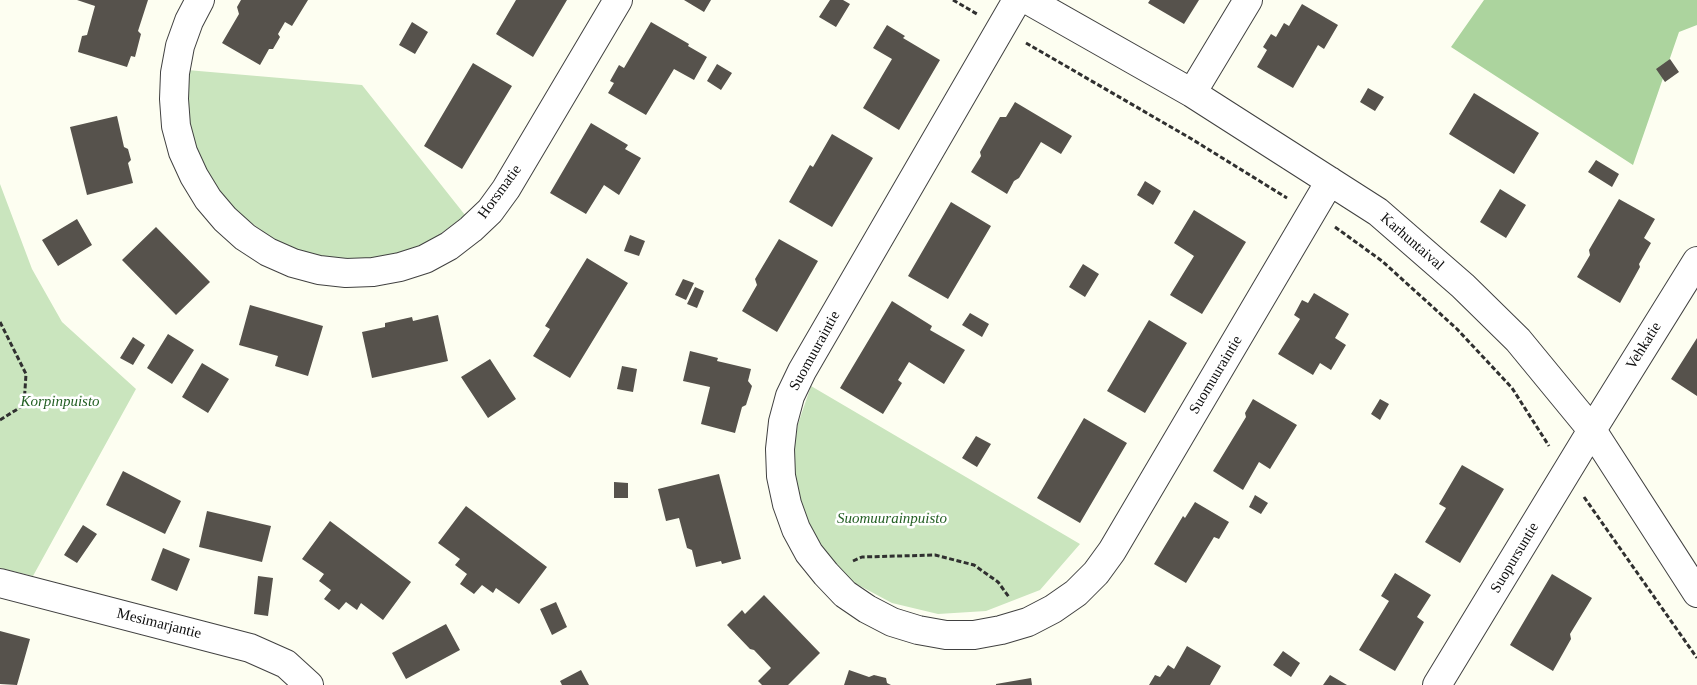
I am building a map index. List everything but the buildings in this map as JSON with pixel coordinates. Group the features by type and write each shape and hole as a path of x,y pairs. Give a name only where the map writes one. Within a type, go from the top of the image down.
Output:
{"street":[{"name":"Horsmatie","path":"200,0 189,21 180,46 175,72 174,99 176,126 183,152 194,176 208,199 225,219 245,237 268,252 293,263 319,270 346,273 373,272 400,267 425,259 449,246 471,230 506,189 618,0"},
{"name":"Suomuuraintie","path":"1017,0 802,371 790,396 783,422 780,449 781,476 787,504 796,529 809,553 826,574 845,594 867,610 892,622 918,630 946,635 974,635 1028,622 1053,610 1076,593 1096,574 1112,551 1330,181"},
{"name":"Karhuntaival","path":"1028,0 1192,93 1378,212 1463,286 1518,340 1592,430 1697,593"},
{"path":"1192,93 1248,0"},
{"name":"Vehkatie","path":"1592,430 1697,261"},
{"name":"Suopursuntie","path":"1438,685 1592,430"},
{"name":"Mesimarjantie","path":"0,583 250,648 286,664 309,685"}],"path":[{"path":"953,0 1190,138 1311,214 1334,226 1382,261 1457,329 1512,388 1566,472 1697,658"},
{"path":"0,322 26,374 24,405 0,420"},
{"path":"826,574 862,558 935,555 974,565 998,582 1028,622"}],"green space":[{"path":"1484,0 1697,0 1697,25 1679,32 1633,165 1451,47"},
{"path":"187,70 362,85 465,215 426,245 402,253 374,258 337,258 306,253 273,239 229,206 203,165 192,139 185,96"},
{"name":"Korpinpuisto","path":"0,184 32,269 62,322 136,389 33,576 0,568"},
{"name":"Suomuurainpuisto","path":"811,386 1080,544 1040,590 986,611 938,614 892,603 849,580 817,550 799,507 792,462 798,424"}]}
